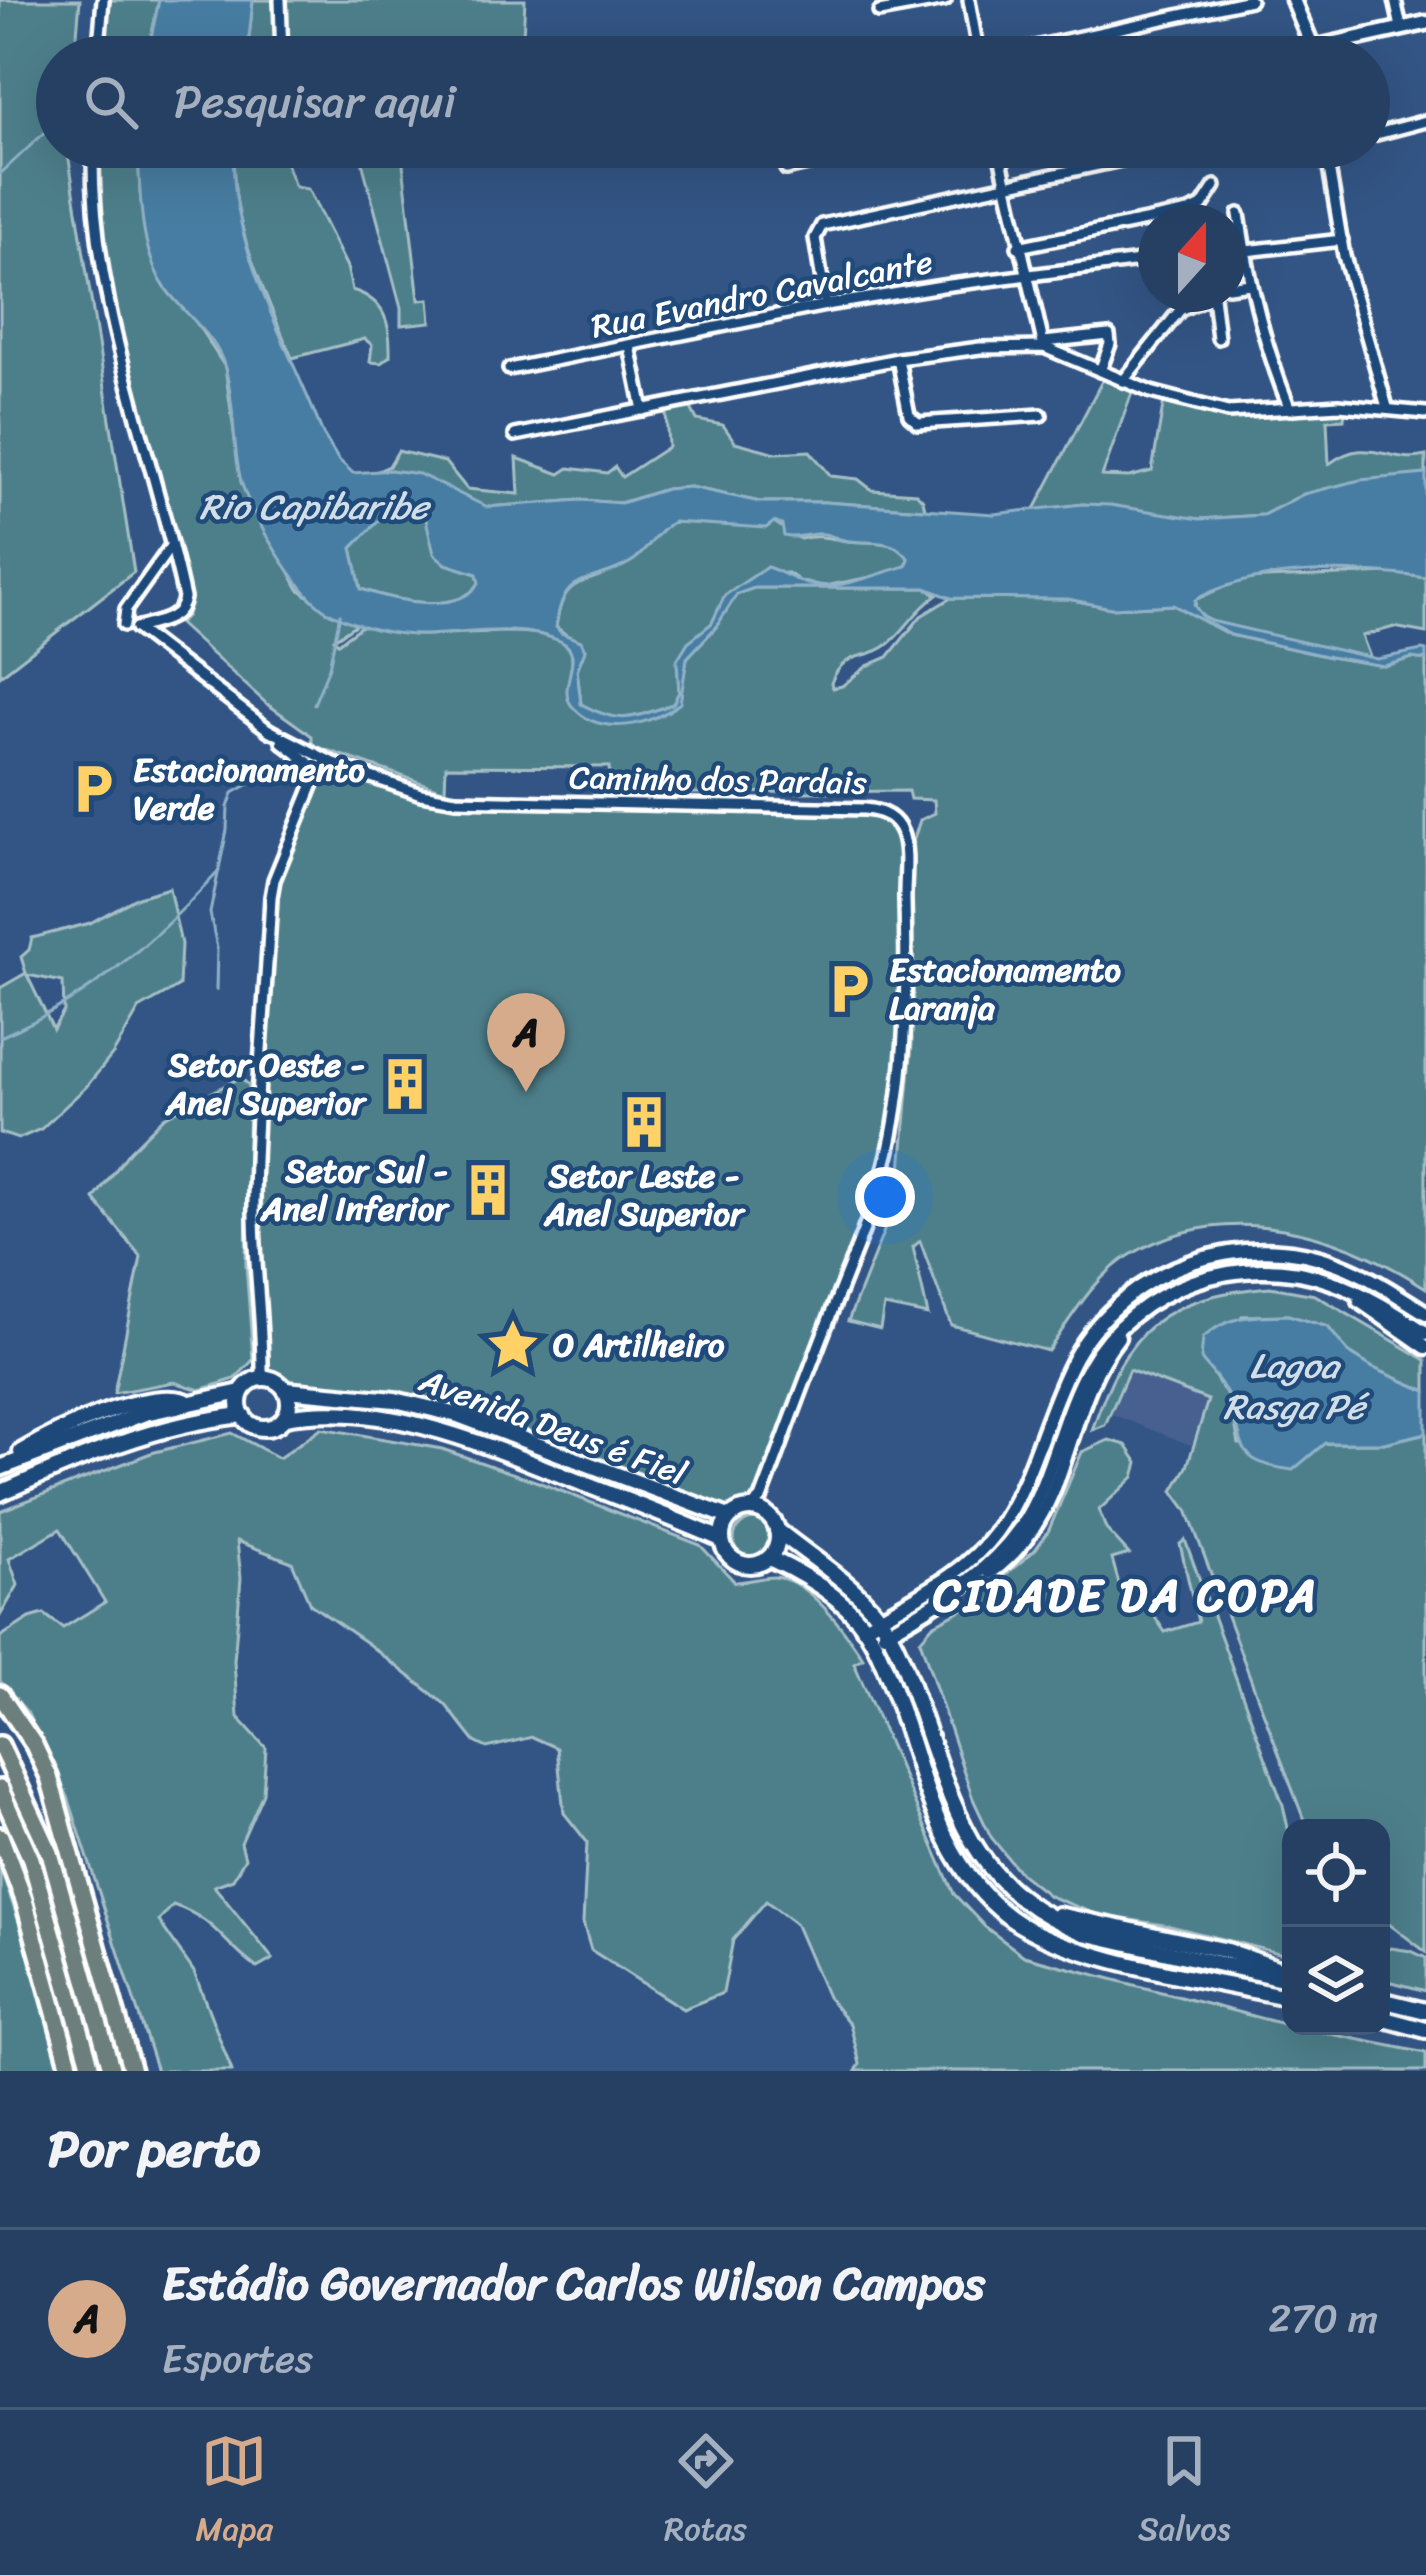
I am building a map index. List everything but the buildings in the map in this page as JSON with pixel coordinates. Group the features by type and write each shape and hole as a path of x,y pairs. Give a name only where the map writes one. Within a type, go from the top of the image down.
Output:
{"highway":[{"path":"0,1695 49,1777 132,2071"},
{"path":"0,1745 50,1853 112,2071"},
{"path":"0,1789 31,1859 92,2071"},
{"path":"0,1836 24,1900 71,2071"}],"main road":[{"path":"0,1467 114,1422 242,1392 262,1378 277,1381 290,1404 285,1417 263,1428 243,1415 189,1423 122,1441 0,1493"},
{"name":"Avenida Deus é Fiel","path":"286,1390 395,1400 458,1415 729,1517"},
{"path":"242,1392 243,1415"},
{"name":"Avenida Deus é Fiel","path":"285,1417 355,1414 456,1436 722,1539"},
{"path":"777,1530 777,1545 769,1558 755,1564 739,1563 727,1553 722,1539 729,1517 758,1507 777,1530 844,1583 879,1618 889,1632 974,1848 1001,1883 1031,1907 1084,1933 1282,1975"},
{"path":"769,1558 823,1588 873,1641 947,1840 969,1877 993,1904 1030,1930 1073,1948 1282,1996"},
{"path":"1390,2002 1426,2012"},
{"path":"1390,2020 1426,2030"}],"street":[{"path":"100,36 103,0"},
{"path":"280,0 281,36"},
{"path":"879,12 945,0"},
{"path":"969,0 976,36"},
{"path":"1085,36 1250,0"},
{"path":"1293,0 1308,36"},
{"path":"1395,0 1401,27"},
{"path":"1363,36 1426,23"},
{"path":"1390,130 1426,121"},
{"path":"93,168 106,302 183,605 174,617 136,628 306,759 315,779"},
{"path":"786,169 790,168"},
{"path":"1002,168 1044,345 1123,381 1213,410 1339,405 1426,412"},
{"path":"826,305 815,238 819,228 1087,168"},
{"path":"1329,168 1342,240 1387,407"},
{"path":"1018,247 1189,212 1202,206 1215,186"},
{"path":"1246,251 1342,240"},
{"name":"Rua Evandro Cavalcante","path":"509,369 826,305 1138,261"},
{"path":"1246,262 1270,361 1290,410"},
{"path":"1246,285 1250,284"},
{"path":"1123,381 1178,312"},
{"path":"1216,312 1218,338"},
{"path":"515,435 898,358 1109,335 1100,371"},
{"path":"630,346 643,410"},
{"path":"898,358 909,415 918,424 1041,415"},
{"path":"124,625 125,609 171,546"},
{"path":"267,729 340,766"},
{"path":"262,1378 254,1199 271,897 315,779 340,766"},
{"name":"Caminho dos Pardais","path":"340,766 421,794 456,800 875,810 894,817 900,826 905,854 906,1008 890,1145 865,1228 758,1507"},
{"path":"863,1628 956,1574 994,1534 1014,1504 1063,1381 1085,1342 1109,1312 1162,1274 1219,1254 1248,1250 1294,1253 1354,1271 1426,1313"},
{"path":"873,1641 968,1586 998,1556 1031,1511 1081,1382 1098,1351 1116,1328 1145,1305 1175,1289 1224,1274 1281,1272 1329,1281 1426,1333"},
{"path":"1329,1281 1426,1347"}],"shaded area":[{"path":"1129,1369 1208,1400 1191,1445 1111,1414"}],"green space":[{"path":"0,0 80,0 77,36 36,36 36,168 70,168 134,572 0,676"},
{"path":"107,0 159,0 151,36 103,36"},
{"path":"253,0 525,0 523,36 249,36"},
{"path":"96,168 139,168 151,257 165,287 192,316 225,367 241,482 299,589 327,611 358,623 334,639 338,643 364,624 412,635 539,634 556,639 571,652 573,708 619,725 679,703 687,658 716,627 737,594 754,588 926,588 937,595 887,645 843,665 831,683 833,688 888,657 921,616 951,598 1068,599 1111,608 1173,605 1230,635 1330,657 1384,666 1412,658 1426,660 1426,1288 1357,1251 1320,1238 1245,1225 1206,1228 1169,1237 1119,1263 1085,1298 1048,1351 951,1325 920,1241 913,1247 928,1315 884,1306 880,1329 848,1321 899,1193 912,1044 911,848 920,820 935,813 934,800 910,799 908,791 611,794 609,767 446,766 445,791 312,745 312,736 266,703 179,624 190,600 125,359 101,250"},
{"path":"234,168 288,168 295,187 308,189 347,267 352,290 372,300 384,314 390,356 381,363 370,362 372,345 365,339 292,358 242,229"},
{"path":"364,168 403,168 419,300 429,299 431,322 401,325 401,308"},
{"path":"1103,379 1133,390 1102,476 1129,477 1152,471 1164,400 1232,417 1345,409 1344,419 1327,420 1329,464 1355,451 1426,456 1426,474 1304,494 1263,515 1200,519 1083,504 1034,511"},
{"path":"690,406 697,420 723,425 735,442 776,453 810,451 831,476 858,479 872,490 916,493 925,509 760,502 690,487 620,503 581,500 487,507 454,494 369,475 389,466 398,451 445,462 467,489 519,494 517,458 560,474 569,468 607,473 615,467 622,477 668,447 666,412"},
{"path":"387,512 425,515 446,564 477,574 479,583 469,593 441,602 407,601 361,589 352,548"},
{"path":"673,522 738,526 774,522 800,539 881,543 896,547 909,559 906,566 876,576 825,586 801,582 788,573 756,575 725,595 712,623 677,660 679,692 673,704 627,718 595,711 581,704 577,670 585,649 556,627 564,597 578,584 620,565"},
{"path":"1390,573 1426,578 1426,633 1394,627 1362,636 1370,657 1233,629 1202,616 1196,608 1195,600 1241,579"},
{"path":"325,774 349,775 441,802 887,813 904,835 904,1045 880,1183 761,1499 750,1509 725,1517 458,1415 306,1392 262,1378 254,1261 271,897 304,808"},
{"path":"169,888 181,944 179,986 139,1009 113,1054 41,1129 18,1139 0,1133 0,988 26,973 21,957 32,938 90,923 138,897","holes":["27,975 63,982 64,1011 53,1029"]},
{"path":"240,1078 249,1085 246,1264 253,1360 235,1379 200,1390 174,1382 114,1393 141,1257 94,1199 129,1152 164,1117"},
{"path":"1270,1287 1315,1295 1426,1360 1426,1391 1348,1352 1328,1327 1288,1315 1242,1316 1213,1374 1231,1402 1239,1444 1384,1443 1426,1433 1426,1952 1390,1925 1390,1819 1304,1819 1187,1510 1173,1491 1187,1467 1208,1400 1129,1370 1105,1425 1092,1430 1119,1366 1154,1324 1202,1299"},
{"path":"300,1398 410,1409 479,1429 725,1523 720,1536 408,1421 301,1413"},
{"path":"239,1404 240,1418 148,1433 0,1491 0,1481 117,1434"},
{"path":"321,1428 442,1449 700,1545 735,1582 786,1579 824,1608 863,1658 854,1663 954,1894 985,1927 1024,1956 1282,2024 1282,2035 1336,2035 1426,2053 1426,2071 856,2071 860,2064 850,2024 827,1997 795,1923 766,1901 733,1940 723,1993 683,2009 591,1950 583,1923 587,1842 564,1813 557,1748 532,1737 487,1748 475,1742 445,1704 310,1604 292,1562 237,1541 241,1578 234,1661 238,1717 266,1748 263,1793 241,1843 245,1858 233,1879 214,1886 273,1959 257,1968 209,1925 173,1905 159,1921 194,1972 232,2071 157,2071 68,1797 27,1712 0,1681 0,1637 44,1614 63,1628 105,1602 60,1529 9,1559 18,1585 0,1616 0,1511 151,1453 232,1433 279,1458"},
{"path":"1109,1440 1126,1445 1138,1463 1134,1477 1099,1510 1106,1529 1129,1554 1112,1559 1124,1602 1142,1598 1165,1632 1198,1622 1180,1544 1185,1540 1283,1805 1282,1954 1170,1926 1098,1915 1049,1896 1020,1873 991,1837 973,1799 920,1640 933,1625 967,1607 1035,1550 1048,1532 1082,1452"},
{"path":"755,1519 770,1525 776,1540 770,1555 755,1561 740,1555 734,1540 740,1525"},
{"path":"0,1867 70,2071 0,2071"},
{"path":"1390,1949 1426,1958 1426,1991 1390,1981"}],"water":[{"path":"159,0 253,0 249,36 151,36"},
{"name":"Rio Capibaribe","path":"139,168 234,168 240,220 263,294 338,459 353,473 419,474 487,507 581,500 621,503 690,487 760,502 994,514 1110,505 1200,519 1263,515 1304,494 1360,480 1426,474 1426,578 1339,571 1277,575 1220,589 1195,600 1194,605 1211,621 1377,659 1422,650 1426,660 1412,658 1384,666 1330,657 1231,635 1173,605 1111,608 1068,599 951,598 926,588 754,588 737,594 716,627 687,658 680,703 641,722 596,722 583,716 568,698 572,654 560,641 511,631 388,632 350,622 316,603 275,550 252,510 237,464 221,356 157,274 143,221","holes":["387,512 425,515 434,554 446,564 477,574 479,583 469,593 441,602 361,589 352,548","673,522 766,528 774,522 782,525 784,536 824,534 888,544 909,559 906,566 827,586 802,582 767,567 725,595 712,623 688,642 677,660 679,692 673,704 627,718 581,704 577,670 585,650 581,641 556,627 572,587 631,562"]},
{"name":"Lagoa Rasga Pé","path":"1288,1315 1328,1327 1348,1352 1426,1391 1426,1433 1384,1443 1325,1443 1293,1470 1250,1456 1226,1393 1201,1359 1203,1338 1232,1320"}],"waterway":[{"path":"0,174 36,141"},
{"path":"314,704 329,667 340,614"},
{"path":"216,990 217,948 210,913 228,807 233,793 269,773"},
{"path":"0,1037 62,1005 119,966 219,871"}],"place":[{"name":"Estacionamento Verde","path":"93,789"},
{"name":"Estacionamento Laranja","path":"849,989"},
{"name":"Setor Oeste - Anel Superior","path":"405,1084"},
{"name":"Estádio Governador Carlos Wilson Campos","path":"526,1092"},
{"name":"Setor Leste - Anel Superior","path":"644,1122"},
{"name":"Setor Sul - Anel Inferior","path":"488,1190"},
{"name":"O Artilheiro","path":"513,1345"}],"district":[{"name":"CIDADE DA COPA","path":"1126,1596"}]}
